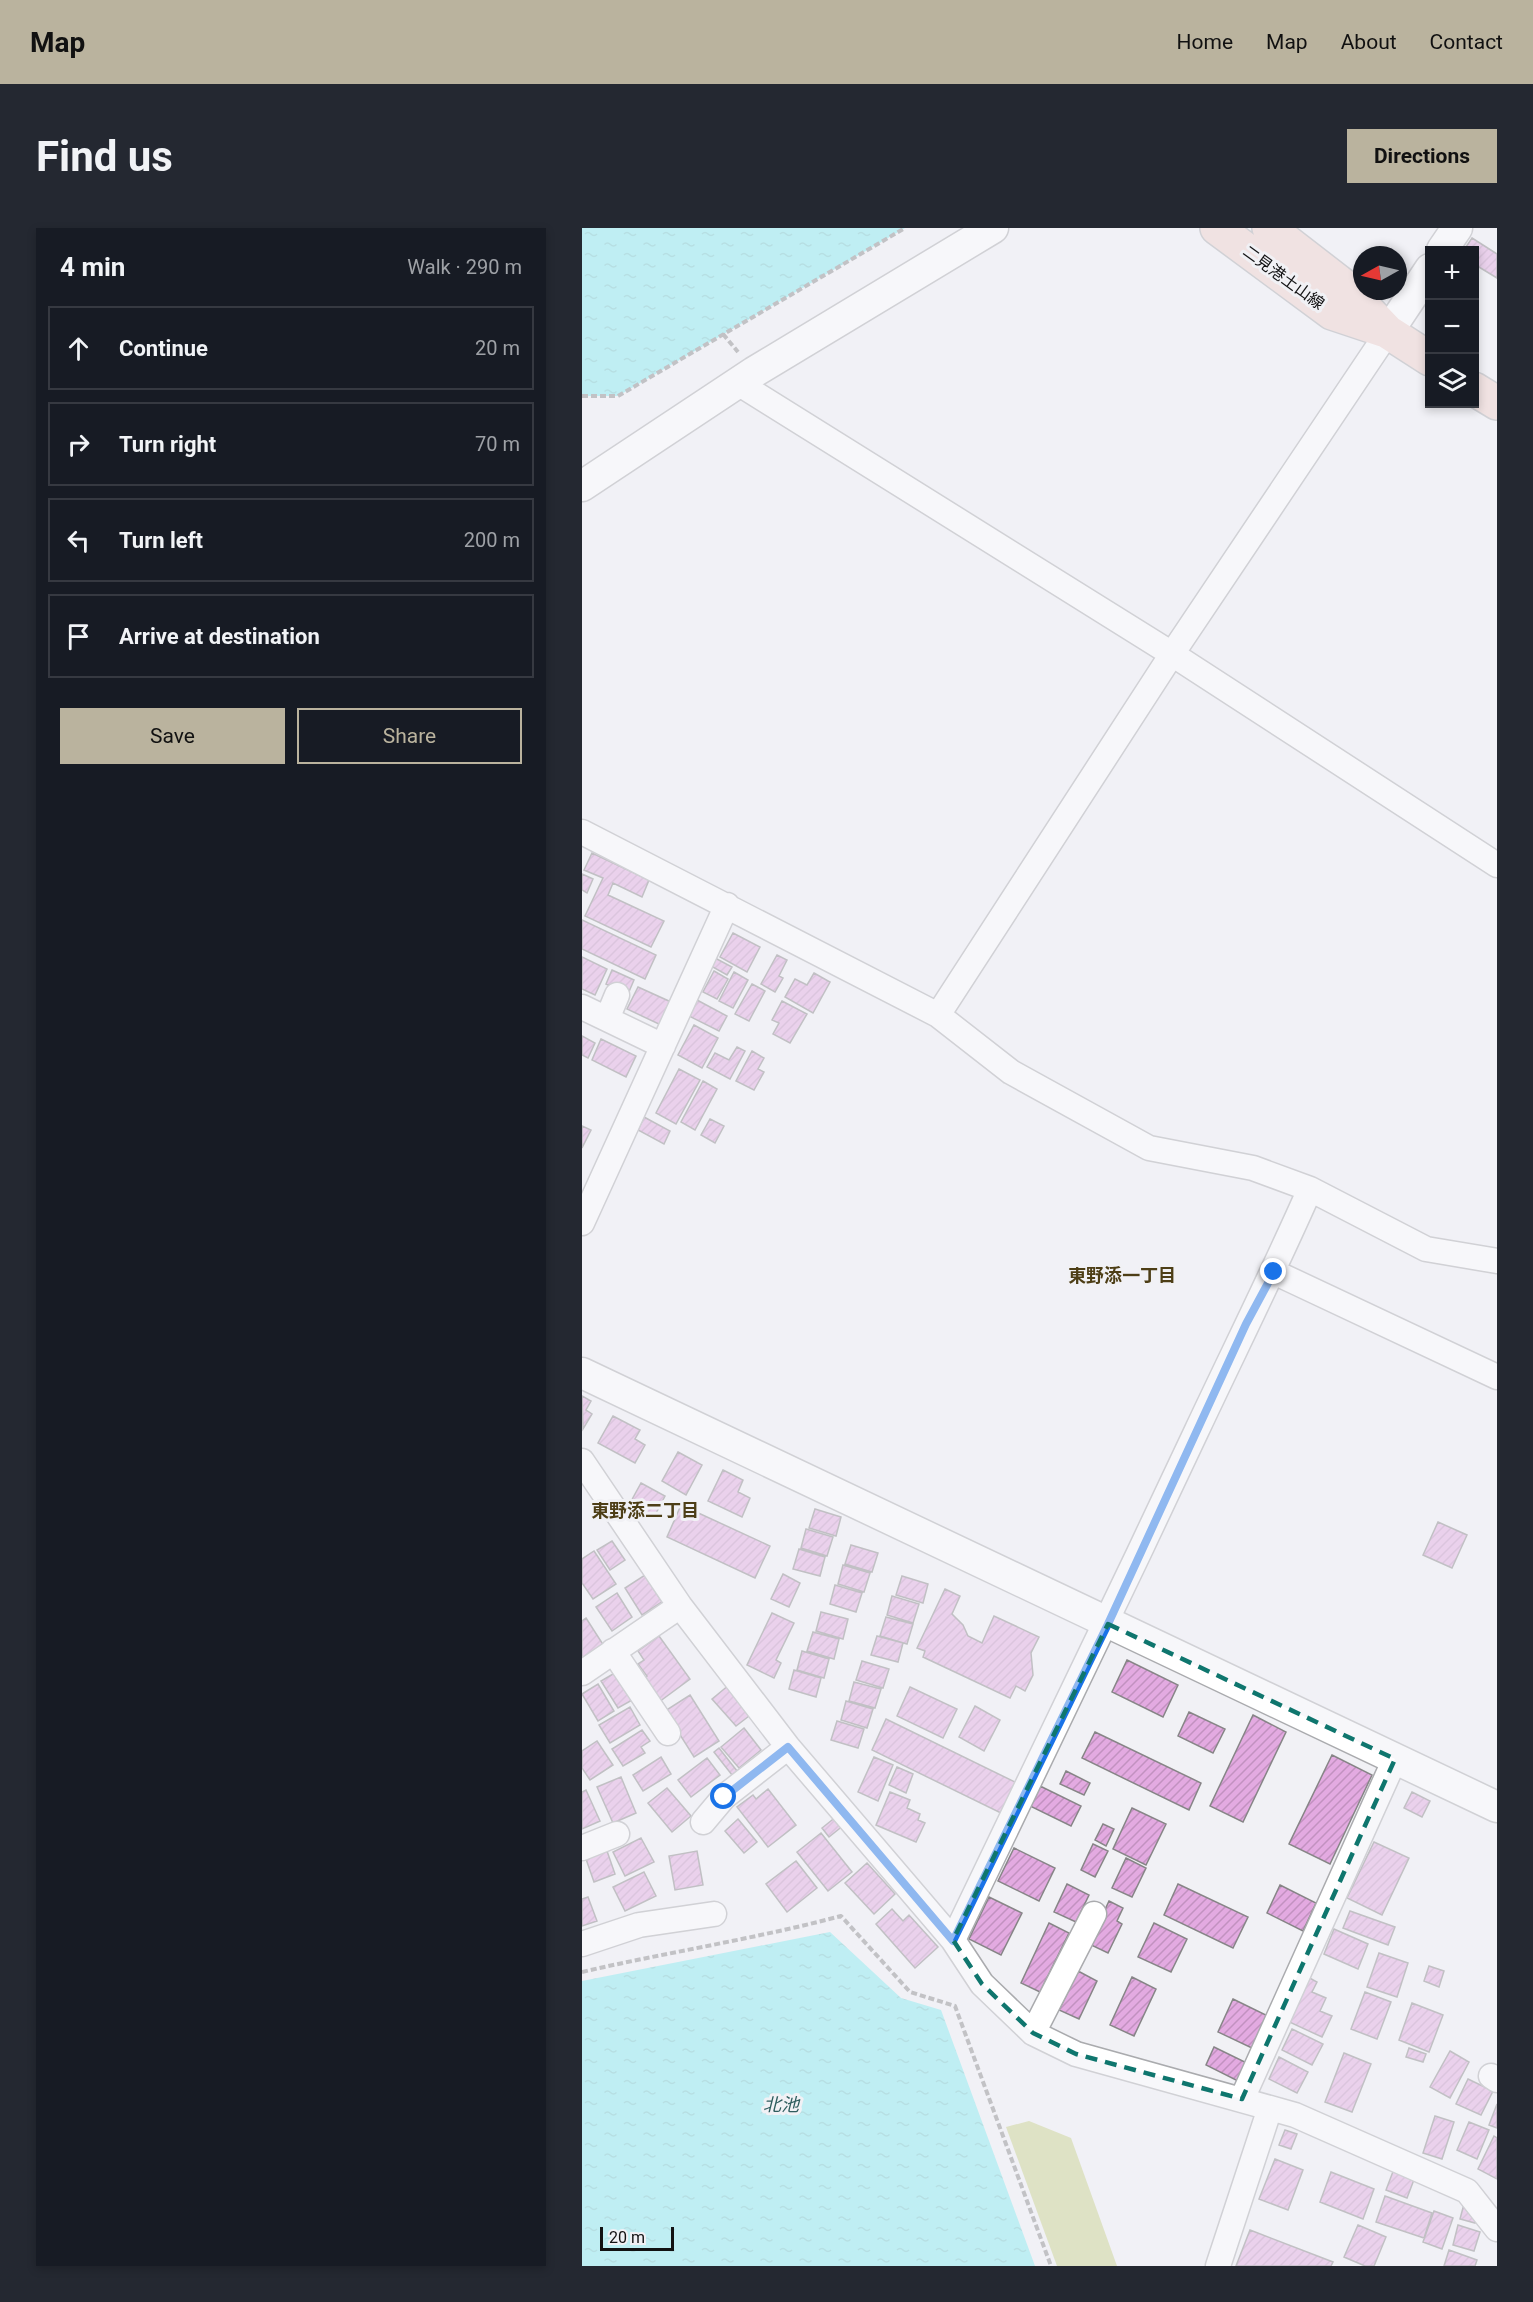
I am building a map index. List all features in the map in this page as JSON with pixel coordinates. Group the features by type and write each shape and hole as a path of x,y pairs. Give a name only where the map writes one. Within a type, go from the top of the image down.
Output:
{"main road":[{"name":"二見港土山線","path":"1217,228 1332,314 1388,332"},
{"name":"二見港土山線","path":"1269,228 1344,286 1388,332 1425,356"},
{"path":"1479,392 1497,403"}],"street":[{"path":"582,486 738,383 993,228"},
{"path":"1445,246 1457,228"},
{"path":"938,1015 1172,654 1425,276"},
{"path":"738,383 1172,654 1497,865"},
{"path":"582,832 938,1015 1011,1072 1149,1148 1253,1168 1310,1190 1426,1249 1497,1261"},
{"path":"582,1223 727,905"},
{"path":"607,1019 617,995"},
{"path":"582,1007 663,1046"},
{"path":"953,1941 1108,1624 1246,1324 1274,1272 1310,1190"},
{"path":"1274,1272 1497,1377"},
{"path":"582,1372 1497,1807"},
{"path":"582,1461 680,1606 788,1747 953,1941 982,1984 1034,2033 1076,2054 1295,2115 1467,2191 1497,2229"},
{"path":"582,1672 680,1606"},
{"path":"613,1652 668,1733"},
{"path":"703,1822 724,1797 788,1747"},
{"path":"1242,2099 1395,1759"},
{"path":"582,1848 617,1834"},
{"path":"582,1944 639,1925 714,1914"},
{"path":"1034,2033 1094,1914"},
{"path":"1218,2266 1270,2108"}],"path":[{"path":"582,396 618,396 904,228"},
{"path":"582,1972 666,1952 757,1937 841,1916 910,1992 955,2006 1051,2266"}],"highlighted area":[{"path":"1108,1624 1395,1759 1242,2099 1076,2054 1033,2033 982,1984 953,1940"}],"green space":[{"path":"1029,2121 1071,2138 1117,2266 1057,2266 1006,2127"}],"water":[{"path":"582,228 905,228 618,396 582,396"},
{"name":"北池","path":"830,1932 901,1998 941,2010 1035,2266 582,2266 582,1981"}],"building":[{"path":"1472,238 1497,254 1497,278 1479,267 1479,246 1467,246"},
{"path":"592,853 649,880 642,897 613,883 608,895 664,921 651,947 585,916 603,878 584,870"},
{"path":"582,874 593,879 587,893 582,890"},
{"path":"582,920 656,955 645,979 582,949"},
{"path":"733,933 760,947 747,972 720,957"},
{"path":"777,955 787,960 779,976 783,978 775,992 761,984"},
{"path":"582,957 607,969 595,995 582,989"},
{"path":"715,958 732,967 727,975 711,966"},
{"path":"612,970 634,980 628,994 606,984"},
{"path":"714,971 728,979 717,999 703,992"},
{"path":"734,972 748,980 733,1008 719,1001"},
{"path":"814,973 830,982 813,1013 785,997 795,979 807,985"},
{"path":"752,984 765,991 749,1021 735,1014"},
{"path":"638,987 671,1002 661,1025 627,1009"},
{"path":"697,1000 727,1016 719,1031 689,1016"},
{"path":"782,1001 807,1014 790,1043 773,1034 779,1023 772,1020"},
{"path":"694,1025 718,1038 702,1068 678,1055"},
{"path":"582,1036 595,1043 588,1058 582,1055"},
{"path":"601,1039 636,1056 626,1077 592,1060"},
{"path":"737,1047 745,1051 730,1079 707,1067 715,1053 729,1060"},
{"path":"752,1051 764,1058 758,1069 764,1072 754,1090 736,1081"},
{"path":"679,1069 700,1080 676,1124 656,1113"},
{"path":"703,1081 717,1089 695,1130 681,1122"},
{"path":"644,1117 670,1131 664,1144 638,1130"},
{"path":"710,1119 724,1126 715,1143 701,1135"},
{"path":"582,1126 591,1130 582,1148"},
{"path":"582,1396 591,1401 586,1410 592,1414 583,1429"},
{"path":"613,1416 640,1430 635,1439 645,1445 635,1463 598,1443"},
{"path":"678,1452 702,1465 686,1495 662,1481"},
{"path":"723,1470 743,1480 738,1492 750,1498 742,1517 708,1501"},
{"path":"641,1483 665,1496 653,1519 629,1505"},
{"path":"681,1505 770,1546 755,1578 667,1537"},
{"path":"815,1509 841,1517 836,1536 809,1528"},
{"path":"1438,1522 1467,1535 1452,1568 1423,1555"},
{"path":"806,1529 833,1537 827,1556 801,1548"},
{"path":"612,1541 625,1560 610,1570 597,1550"},
{"path":"851,1545 878,1553 872,1572 845,1564"},
{"path":"799,1549 825,1557 820,1576 793,1569"},
{"path":"594,1551 616,1584 593,1599 582,1583 582,1559"},
{"path":"843,1565 870,1573 864,1592 838,1584"},
{"path":"783,1574 800,1583 789,1607 771,1599"},
{"path":"645,1575 662,1602 642,1615 625,1588"},
{"path":"902,1576 928,1584 923,1603 896,1595"},
{"path":"835,1585 862,1593 856,1612 830,1604"},
{"path":"945,1589 960,1596 952,1614 963,1625 968,1636 982,1643 994,1616 1039,1637 1031,1653 1033,1675 1025,1691 1016,1686 1010,1698 923,1657 925,1651 917,1648"},
{"path":"617,1593 632,1617 612,1631 596,1607"},
{"path":"892,1596 919,1604 913,1623 887,1615"},
{"path":"821,1612 848,1619 843,1639 816,1631"},
{"path":"772,1613 794,1623 776,1660 781,1663 774,1678 747,1665"},
{"path":"886,1617 913,1624 907,1644 880,1636"},
{"path":"586,1618 604,1646 582,1660 582,1621"},
{"path":"813,1632 839,1639 834,1659 807,1651"},
{"path":"659,1636 690,1679 659,1702 643,1679 647,1676 638,1664 644,1660 638,1651"},
{"path":"877,1636 903,1643 898,1662 871,1655"},
{"path":"802,1651 829,1659 824,1678 797,1670"},
{"path":"1127,1660 1178,1685 1163,1717 1112,1692"},
{"path":"862,1661 889,1669 883,1688 856,1680"},
{"path":"794,1670 821,1678 816,1697 789,1689"},
{"path":"618,1671 634,1699 618,1708 601,1681"},
{"path":"854,1682 881,1689 875,1708 849,1701"},
{"path":"598,1684 614,1711 598,1721 582,1694"},
{"path":"729,1685 753,1713 736,1726 712,1699"},
{"path":"910,1687 957,1709 943,1738 897,1716"},
{"path":"690,1695 719,1741 694,1757 665,1711"},
{"path":"846,1701 873,1709 867,1728 841,1720"},
{"path":"975,1706 1000,1720 984,1751 959,1737"},
{"path":"630,1707 640,1725 610,1743 599,1725"},
{"path":"1189,1712 1225,1729 1213,1753 1178,1736"},
{"path":"1253,1715 1286,1732 1243,1822 1210,1806"},
{"path":"886,1719 1019,1784 1005,1815 872,1750"},
{"path":"837,1721 864,1729 858,1748 831,1740"},
{"path":"744,1728 761,1750 739,1768 721,1747"},
{"path":"642,1730 650,1741 641,1747 645,1753 623,1766 612,1749"},
{"path":"1095,1732 1201,1783 1189,1810 1082,1758"},
{"path":"597,1741 613,1765 590,1780 582,1768 582,1751"},
{"path":"719,1748 737,1771 732,1775 714,1752"},
{"path":"1332,1755 1372,1775 1330,1864 1289,1844"},
{"path":"661,1757 671,1774 643,1791 633,1775"},
{"path":"874,1757 893,1765 878,1801 858,1792"},
{"path":"707,1758 720,1775 691,1797 678,1780"},
{"path":"897,1767 913,1774 906,1793 889,1785"},
{"path":"1066,1771 1090,1783 1084,1795 1060,1784"},
{"path":"621,1777 636,1813 613,1823 597,1787"},
{"path":"1040,1786 1081,1806 1071,1826 1030,1806"},
{"path":"667,1788 691,1816 672,1832 648,1803"},
{"path":"768,1789 796,1825 768,1847 737,1807 753,1795 756,1799"},
{"path":"586,1790 600,1821 582,1829 582,1792"},
{"path":"890,1792 910,1800 907,1808 920,1814 918,1820 925,1823 916,1842 876,1825"},
{"path":"1412,1792 1430,1801 1422,1817 1404,1808"},
{"path":"1132,1808 1166,1824 1146,1865 1113,1849"},
{"path":"837,1816 844,1825 829,1837 822,1828"},
{"path":"738,1819 757,1842 744,1853 725,1831"},
{"path":"1103,1824 1114,1829 1106,1846 1095,1840"},
{"path":"821,1833 852,1872 828,1891 797,1852"},
{"path":"641,1838 654,1862 625,1876 613,1852"},
{"path":"1374,1842 1409,1858 1382,1915 1347,1898"},
{"path":"1093,1844 1108,1851 1095,1877 1081,1870"},
{"path":"1014,1848 1055,1868 1039,1901 998,1881"},
{"path":"607,1851 615,1874 594,1882 586,1859"},
{"path":"697,1851 703,1885 675,1890 669,1856"},
{"path":"1126,1858 1146,1868 1132,1897 1112,1888"},
{"path":"796,1861 817,1888 787,1912 766,1884"},
{"path":"867,1863 895,1894 874,1914 845,1883"},
{"path":"644,1872 656,1896 625,1911 613,1887"},
{"path":"1067,1884 1089,1895 1076,1922 1054,1912"},
{"path":"1178,1884 1248,1917 1233,1948 1164,1915"},
{"path":"1280,1885 1316,1903 1303,1931 1267,1913"},
{"path":"588,1897 597,1921 582,1926 582,1899"},
{"path":"989,1897 1022,1913 1001,1955 969,1939"},
{"path":"1109,1901 1123,1908 1117,1921 1122,1924 1108,1953 1089,1944"},
{"path":"892,1909 903,1921 909,1915 938,1947 915,1968 876,1924"},
{"path":"1350,1911 1395,1927 1388,1945 1343,1928"},
{"path":"1049,1923 1069,1933 1040,1992 1021,1983"},
{"path":"1154,1923 1187,1939 1171,1972 1138,1957"},
{"path":"1334,1929 1368,1944 1358,1969 1324,1954"},
{"path":"1379,1953 1408,1963 1397,1997 1367,1987"},
{"path":"1429,1966 1444,1971 1439,1987 1424,1981"},
{"path":"1078,1971 1097,1981 1079,2019 1059,2010"},
{"path":"1306,1976 1317,1982 1312,1992 1326,1998 1320,2011 1332,2016 1322,2037 1285,2020"},
{"path":"1132,1977 1156,1989 1134,2036 1110,2025"},
{"path":"1365,1992 1391,2002 1377,2039 1351,2029"},
{"path":"1233,1999 1270,2017 1254,2049 1218,2032"},
{"path":"1412,2003 1443,2015 1429,2052 1399,2040"},
{"path":"1292,2029 1323,2044 1312,2065 1282,2050"},
{"path":"1214,2047 1249,2064 1240,2082 1206,2065"},
{"path":"1409,2048 1426,2054 1423,2062 1406,2057"},
{"path":"1450,2051 1469,2062 1450,2098 1430,2087"},
{"path":"1344,2053 1371,2064 1352,2112 1325,2102"},
{"path":"1279,2057 1308,2072 1297,2093 1269,2079"},
{"path":"1468,2079 1493,2091 1481,2115 1456,2104"},
{"path":"1497,2104 1497,2128 1489,2125"},
{"path":"1435,2116 1454,2122 1442,2159 1423,2153"},
{"path":"1469,2122 1489,2130 1477,2159 1457,2150"},
{"path":"1285,2130 1297,2134 1291,2149 1279,2145"},
{"path":"1494,2136 1497,2138 1497,2179 1478,2169"},
{"path":"1275,2159 1303,2170 1288,2210 1259,2199"},
{"path":"1394,2169 1415,2177 1407,2198 1386,2190"},
{"path":"1331,2172 1374,2189 1363,2219 1320,2202"},
{"path":"1385,2196 1432,2213 1424,2238 1376,2222"},
{"path":"1464,2204 1479,2208 1475,2223 1460,2219"},
{"path":"1434,2211 1453,2218 1442,2249 1423,2242"},
{"path":"1358,2225 1386,2237 1374,2266 1365,2266 1344,2257"},
{"path":"1458,2225 1480,2232 1474,2251 1453,2245"},
{"path":"1250,2230 1333,2262 1331,2266 1236,2266"},
{"path":"1449,2250 1477,2260 1475,2266 1444,2266"}],"district":[{"name":"東野添一丁目","path":"1122,1276"},
{"name":"東野添二丁目","path":"645,1511"}],"route":[{"path":"724,1797 788,1747 953,1941 1108,1624 1246,1324 1274,1272"}]}
